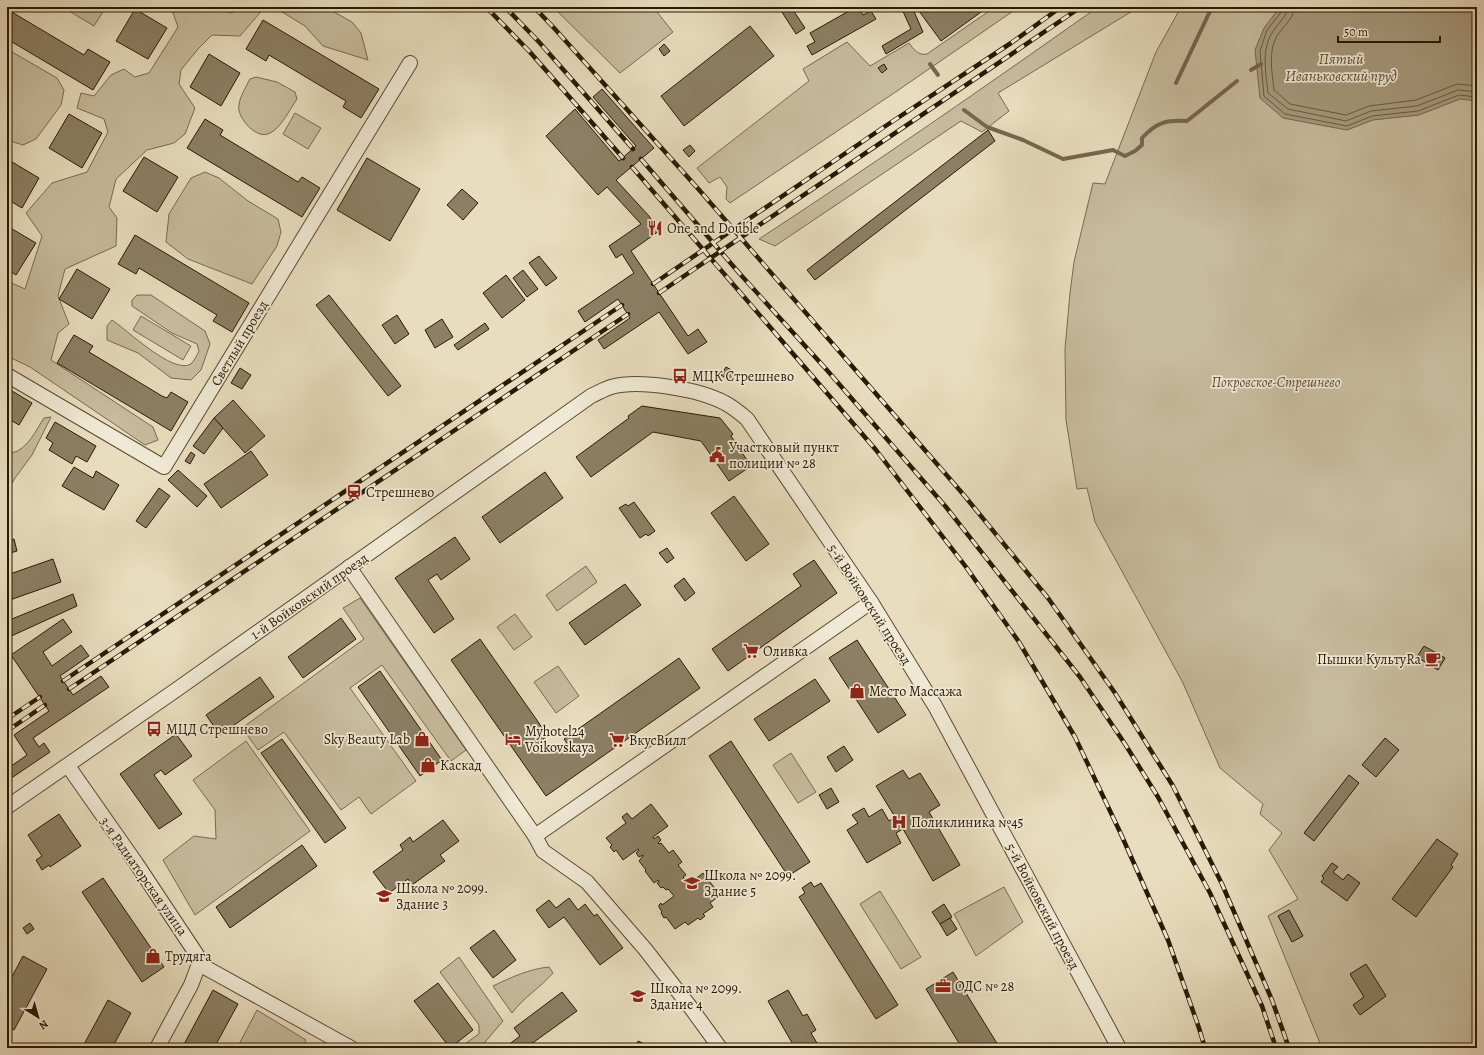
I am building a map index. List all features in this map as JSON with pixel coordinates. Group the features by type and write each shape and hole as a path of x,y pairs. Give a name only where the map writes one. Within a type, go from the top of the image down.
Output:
{"street":[{"name":"Светлый проезд","path":"7,375 164,467 410,63"},
{"name":"5-й Войковский проезд","path":"612,387 648,385 675,388 723,402 747,419 871,602 935,706 1119,1048"},
{"name":"1-й Войковский проезд","path":"7,807 68,766 591,396 612,387"},
{"path":"349,567 543,851 587,882 645,949 720,1048"},
{"path":"534,836 871,602"},
{"name":"3-я Радиаторская улица","path":"68,766 195,950 199,964"},
{"path":"157,1048 191,985 199,964 351,1048"}],"green space":[{"path":"71,7 106,7 94,26 69,11"},
{"path":"171,7 217,7 231,13 244,7 265,7 240,36 212,35 181,70 179,84 195,108 185,134 174,143 147,150 116,179 109,207 117,218 116,246 65,269 58,296 69,324 58,333 51,360 153,427 158,440 145,445 30,367 7,356 7,281 25,289 42,236 26,213 52,183 87,172 108,132 104,119 77,108 81,93 94,96 111,75 124,69 135,77 149,73 178,27"},
{"path":"274,7 325,7 352,22 361,33 368,60 323,46 305,26"},
{"path":"553,7 653,7 673,32 620,73"},
{"path":"995,7 1019,7 730,203 726,199 727,187 720,177 709,183 697,168 809,81 803,69 847,42 870,66 909,43 914,50 921,54 927,54"},
{"path":"1098,7 1139,7 998,93 1009,111 982,132 961,121 775,246 759,239 930,124"},
{"name":"Покровское-Стрешнево","path":"1181,7 1477,7 1477,1048 1322,1048 1268,916 1298,899 1269,850 1282,833 1260,814 1263,804 1220,768 1183,683 1095,522 1087,488 1077,489 1066,420 1065,349 1074,262 1093,183 1105,184 1156,52"},
{"path":"7,49 57,78 64,90 61,105 36,139 23,145 7,140"},
{"path":"256,77 277,82 295,92 297,99 278,127 274,131 265,135 259,134 248,126 239,110 239,105 245,88 250,79"},
{"path":"295,113 321,128 308,149 283,134"},
{"path":"205,172 219,178 248,201 278,219 281,232 277,246 252,284 188,259 166,242 169,214 191,178"},
{"path":"137,295 151,295 205,331 210,344 201,370 191,380 171,378 138,353 107,340 107,326 112,320 150,350 173,363 183,366 191,364 193,361 199,351 197,344 172,333 132,306 132,300"},
{"path":"141,316 191,346 183,360 133,330"},
{"path":"51,417 32,455 15,478 7,492 7,450 12,453 23,448 44,418"},
{"path":"586,566 597,582 557,611 546,595"},
{"path":"360,598 466,750 451,761 382,665 350,688 416,781 371,814 359,797 341,810 284,732 258,750 242,728 364,639 343,608"},
{"path":"515,614 532,637 514,650 497,627"},
{"path":"558,666 579,696 556,713 534,682"},
{"path":"246,741 310,831 195,915 163,860 194,836 216,839 215,810 193,780"},
{"path":"791,753 816,792 798,803 773,765"},
{"path":"1004,887 1023,922 976,956 954,914"},
{"path":"880,891 921,957 901,969 860,904"},
{"path":"459,957 503,1021 480,1048 459,1048 479,1034 479,1025 440,972"},
{"path":"549,967 553,973 512,1013 493,986 528,972"},
{"path":"257,1010 306,1040 302,1048 237,1048"}],"water":[{"name":"Пятый Иваньковский пруд","path":"1280,7 1477,7 1477,101 1460,99 1419,115 1373,120 1347,130 1283,118 1260,98 1255,50 1264,28"}],"building":[{"path":"7,7 12,7 10,11 84,55 88,49 110,62 93,90 7,39"},
{"path":"776,7 791,7 805,28 796,34 780,9"},
{"path":"858,7 863,15 871,11 876,19 812,55 807,46 815,42 810,33"},
{"path":"901,7 912,7 923,32 886,54 882,46 911,29"},
{"path":"916,7 988,7 941,41"},
{"path":"135,9 167,28 148,59 116,41"},
{"path":"263,20 379,89 361,118 343,107 346,101 269,55 266,61 246,49"},
{"path":"750,26 774,56 684,126 661,96"},
{"path":"664,44 670,51 664,56 659,49"},
{"path":"209,54 240,73 221,106 190,87"},
{"path":"884,64 887,69 882,73 878,68"},
{"path":"602,89 654,148 616,180 649,216 659,231 631,251 688,336 698,329 707,342 688,354 659,312 604,349 598,340 630,318 618,299 585,322 578,311 634,273 622,254 616,258 609,246 641,224 607,187 598,195 546,136 575,109 619,161 636,146 593,97"},
{"path":"69,114 102,133 82,168 49,148"},
{"path":"205,119 223,130 220,135 298,182 302,177 320,188 302,217 187,148"},
{"path":"988,130 995,141 815,280 807,270"},
{"path":"690,145 695,151 689,157 683,150"},
{"path":"144,157 178,177 157,212 123,191"},
{"path":"367,158 420,189 390,241 337,210"},
{"path":"7,159 39,178 22,208 7,199"},
{"path":"462,189 478,203 463,220 447,205"},
{"path":"7,226 36,243 16,275 7,269"},
{"path":"135,235 249,303 232,332 213,321 217,315 139,268 136,274 118,264"},
{"path":"539,256 557,278 546,286 529,263"},
{"path":"77,269 110,289 92,319 59,299"},
{"path":"523,270 538,289 527,297 513,278"},
{"path":"506,275 525,300 502,318 483,293"},
{"path":"329,295 401,386 388,396 316,305"},
{"path":"397,315 409,334 395,344 382,325"},
{"path":"442,319 453,337 435,348 425,330"},
{"path":"485,323 489,329 458,350 454,345"},
{"path":"74,335 93,346 89,352 162,396 167,398 171,392 188,402 171,431 57,363"},
{"path":"726,367 735,372 730,381 721,375"},
{"path":"240,368 251,375 242,389 231,383"},
{"path":"7,388 32,403 19,425 7,418"},
{"path":"233,400 265,436 245,453 214,418"},
{"path":"642,406 720,418 733,434 731,436 751,466 729,481 701,441 653,432 591,477 576,457 629,418 628,416"},
{"path":"214,418 223,428 204,454 193,446"},
{"path":"55,422 96,446 87,462 76,456 72,464 49,450 53,443 46,438"},
{"path":"251,451 268,475 221,508 204,484"},
{"path":"191,452 195,455 190,464 185,461"},
{"path":"74,467 93,478 96,471 119,485 104,510 62,486"},
{"path":"178,470 207,496 197,507 168,480"},
{"path":"545,472 563,498 500,543 482,517"},
{"path":"159,488 170,496 146,528 136,521"},
{"path":"734,496 769,544 746,561 711,513"},
{"path":"634,502 655,531 648,536 646,534 640,538 619,508 626,504 628,506"},
{"path":"455,537 470,559 441,580 437,574 428,580 454,619 434,633 395,578"},
{"path":"14,539 17,551 7,554 7,541"},
{"path":"667,548 674,558 667,563 659,553"},
{"path":"53,559 61,582 7,601 7,575"},
{"path":"814,560 837,593 728,671 712,649 801,586 793,574"},
{"path":"684,578 695,593 685,601 674,586"},
{"path":"625,584 641,605 585,645 569,623"},
{"path":"73,594 77,606 7,638 7,621"},
{"path":"341,618 356,639 303,678 288,657"},
{"path":"63,619 72,632 43,652 52,666 81,645 89,656 60,676 73,695 101,676 109,687 33,738 39,747 44,743 50,752 7,781 7,769 27,755 14,735 49,711 11,655"},
{"path":"480,639 548,736 543,739 553,753 567,743 564,739 679,658 700,688 546,796 451,660"},
{"path":"857,640 906,715 878,733 829,658"},
{"path":"1424,646 1445,658 1438,670 1417,657"},
{"path":"380,671 442,760 420,776 358,687"},
{"path":"260,677 274,697 220,735 206,715"},
{"path":"815,679 830,701 769,741 754,719"},
{"path":"176,734 192,756 165,775 161,770 154,775 182,814 159,829 120,774"},
{"path":"1385,738 1399,750 1376,777 1362,765"},
{"path":"282,739 346,828 325,843 261,753"},
{"path":"731,741 810,862 788,876 709,756"},
{"path":"844,746 853,760 836,772 827,757"},
{"path":"903,770 909,779 920,773 940,805 929,812 960,865 933,881 903,829 896,833 901,843 867,863 847,830 858,823 852,815 864,808 869,817 882,809 889,821 895,817 876,786"},
{"path":"1349,775 1359,783 1314,841 1304,833"},
{"path":"831,788 839,802 827,809 819,795"},
{"path":"651,804 668,826 653,837 654,839 658,836 661,840 658,843 661,843 669,853 673,850 682,862 678,865 686,875 683,877 689,884 703,873 720,895 710,903 713,907 703,914 705,916 700,920 698,918 688,925 685,922 675,929 666,917 664,918 659,907 661,903 662,905 674,896 668,889 666,890 663,887 661,888 657,883 659,882 658,880 654,883 639,861 643,855 639,857 636,853 639,850 638,849 623,860 616,850 614,852 610,847 612,845 606,838 626,823 622,817 627,813 632,819"},
{"path":"59,814 81,846 50,867 49,865 42,870 36,860 42,856 28,835"},
{"path":"443,820 459,841 440,855 445,861 412,885 408,879 389,893 373,872 403,850 400,845 410,837 413,842"},
{"path":"1437,839 1458,854 1451,865 1453,867 1416,917 1392,899"},
{"path":"302,845 317,866 230,928 216,907"},
{"path":"1332,863 1338,867 1333,872 1343,880 1348,874 1360,883 1347,901 1321,882 1324,878 1322,876"},
{"path":"103,878 164,967 142,982 82,892"},
{"path":"811,882 814,887 821,883 898,1005 876,1019 799,897 805,893 802,888"},
{"path":"569,898 578,910 585,904 594,916 597,914 623,948 600,965 564,917 549,928 536,910 549,900 556,908"},
{"path":"944,904 952,917 940,924 932,912"},
{"path":"1289,910 1303,936 1292,942 1278,916"},
{"path":"950,918 957,929 947,936 940,924"},
{"path":"30,923 34,929 27,934 23,928"},
{"path":"494,930 516,960 493,978 470,948"},
{"path":"23,956 47,969 14,1030 7,1027 7,986"},
{"path":"1366,964 1386,996 1360,1015 1353,1005 1364,997 1350,974"},
{"path":"953,972 1000,1048 962,1048 926,989"},
{"path":"438,983 473,1030 450,1048 414,1001"},
{"path":"213,990 238,1004 214,1048 182,1048"},
{"path":"788,990 803,1016 807,1014 816,1030 811,1033 820,1048 795,1048 768,1001"},
{"path":"562,992 577,1011 527,1047 528,1048 508,1048 507,1046 520,1036 514,1028"},
{"path":"108,1000 131,1013 112,1048 82,1048"},
{"path":"638,1041 653,1048 635,1048"}],"waterway":[{"path":"1176,83 1212,7"},
{"path":"930,64 938,75"},
{"path":"1251,70 1261,64"},
{"path":"964,110 987,127 1023,140 1063,159 1113,150 1125,156 1135,151 1142,145 1142,138 1152,128 1162,123 1187,121 1237,81"}],"railway":[{"path":"486,7 529,51 623,158"},
{"path":"505,7 539,42 633,149"},
{"path":"534,7 701,192 963,494 1048,598 1115,693 1173,786 1222,884 1272,1000 1289,1048"},
{"path":"653,284 884,127 1011,43 1061,7"},
{"path":"659,293 1081,7"},
{"path":"641,159 740,274 826,369 946,507 1080,677 1125,744 1158,797 1210,893 1262,1006 1276,1048"},
{"path":"632,167 876,450 966,567 1019,642 1075,737 1120,832 1168,940 1205,1048"},
{"path":"63,681 622,305"},
{"path":"69,689 628,314"},
{"path":"7,719 40,697"},
{"path":"7,731 45,705"}],"place":[{"name":"One and Double","path":"655,228"},
{"name":"МЦК Стрешнево","path":"680,376"},
{"name":"Участковый пункт полиции № 28","path":"717,455"},
{"name":"Стрешнево","path":"354,492"},
{"name":"Оливка","path":"751,651"},
{"name":"Пышки КультуRa","path":"1433,659"},
{"name":"Место Массажа","path":"857,691"},
{"name":"МЦД Стрешнево","path":"154,729"},
{"name":"Sky Beauty Lab","path":"422,739"},
{"name":"Myhotel24 Voikovskaya","path":"513,739"},
{"name":"ВкусВилл","path":"617,740"},
{"name":"Каскад","path":"428,765"},
{"name":"Поликлиника №45","path":"899,822"},
{"name":"Школа № 2099. Здание 5","path":"692,883"},
{"name":"Школа № 2099. Здание 3","path":"384,896"},
{"name":"Трудяга","path":"153,956"},
{"name":"ОДС № 28","path":"943,986"},
{"name":"Школа № 2099. Здание 4","path":"638,996"}]}
